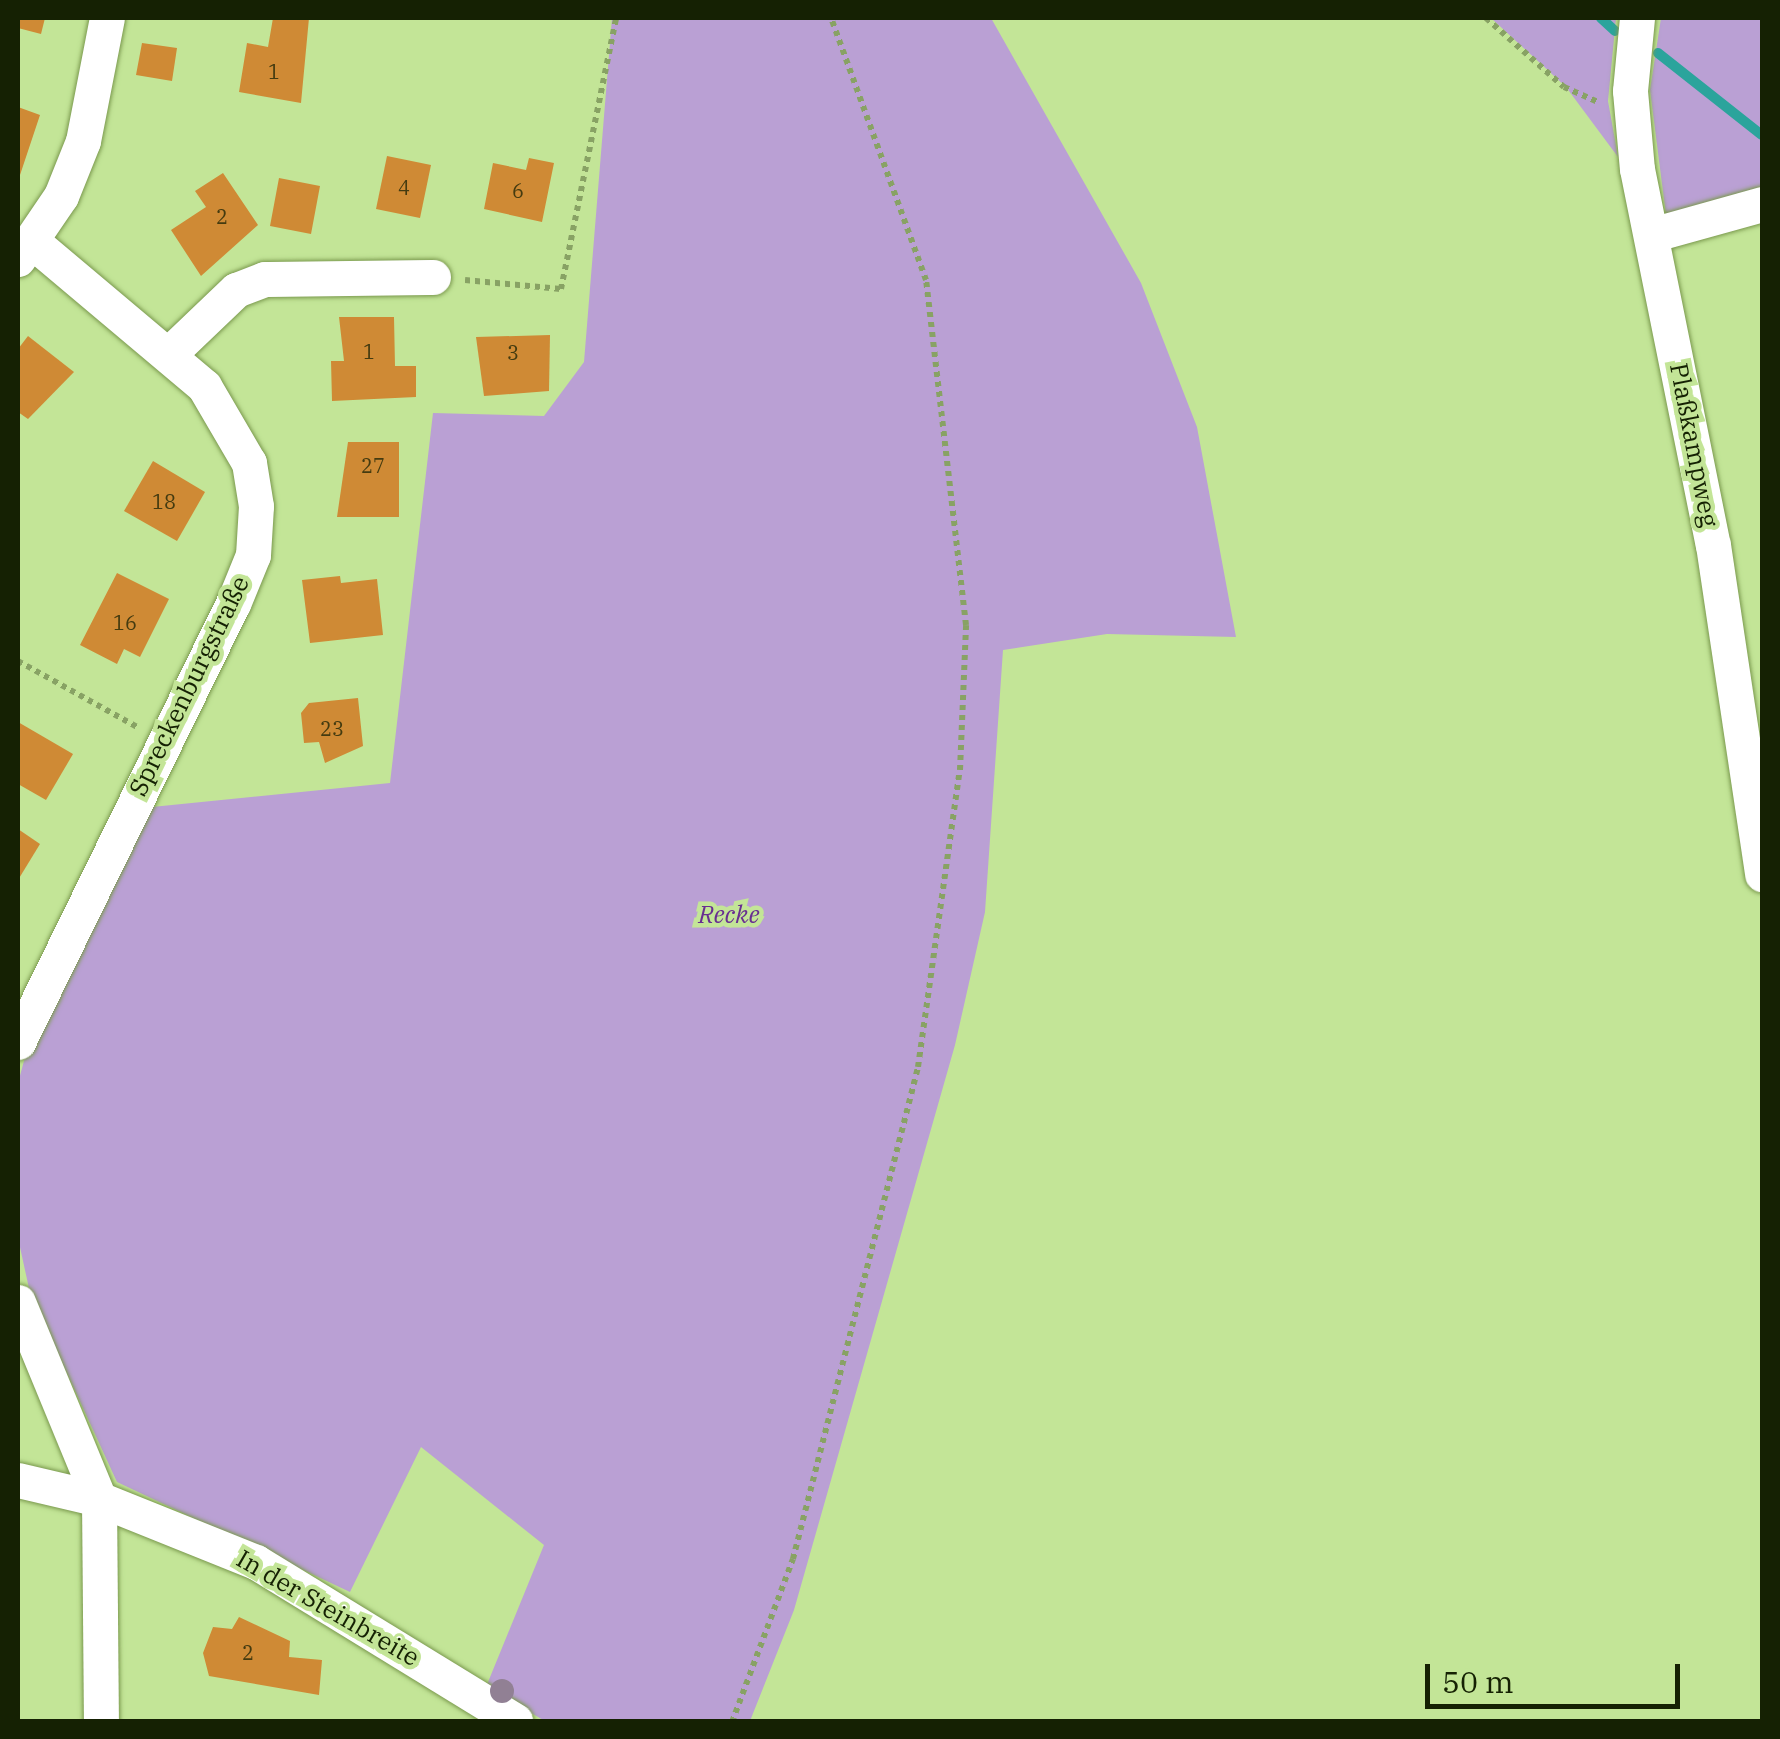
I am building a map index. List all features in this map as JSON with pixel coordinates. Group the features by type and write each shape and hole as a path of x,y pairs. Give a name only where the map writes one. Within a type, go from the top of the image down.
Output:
{"street":[{"path":"25,250 83,141 107,18"},
{"name":"Plaßkampweg","path":"1637,18 1631,106 1651,235 1714,545 1762,874"},
{"path":"1651,235 1762,204"},
{"name":"Spreckenburgstraße","path":"18,1042 253,556 256,506 234,430 169,354 25,250"},
{"path":"169,354 236,290 265,279 433,277"},
{"path":"18,1302 99,1500 100,1722"},
{"name":"In der Steinbreite","path":"18,1480 99,1500 256,1562 515,1721"}],"path":[{"path":"433,277 562,289 616,18"},
{"path":"732,1722 793,1559 918,1067 960,770 966,625 926,280 831,18"},
{"path":"1486,18 1564,88 1631,106"},
{"path":"18,661 165,741"}],"green space":[{"name":"Recke","path":"612,18 991,18 1141,283 1197,427 1236,637 1107,634 1003,650 985,912 955,1045 794,1610 750,1721 545,1721 486,1687 544,1545 421,1447 350,1592 117,1482 30,1293 18,1238 18,1083 31,1035 152,807 390,783 433,413 544,416 584,362"},
{"path":"1491,18 1616,18 1608,101 1618,157 1566,87"},
{"path":"1661,18 1762,18 1762,222 1666,215 1650,90"}],"building":[{"path":"18,18 45,18 41,34 18,28"},
{"path":"273,18 309,18 301,103 239,92 247,43 268,47"},
{"path":"142,43 177,48 172,81 136,75"},
{"path":"18,107 40,115 18,181"},
{"path":"387,156 431,165 420,218 376,209"},
{"path":"529,158 554,163 542,222 484,209 493,163 526,170"},
{"path":"223,173 258,225 201,276 171,230 206,207 195,191"},
{"path":"279,178 320,186 311,234 270,226"},
{"path":"339,317 394,317 395,366 416,366 416,397 332,401 331,361 344,361"},
{"path":"550,335 549,391 484,396 476,337"},
{"path":"28,336 74,372 28,419 18,412 18,349"},
{"path":"348,442 399,442 399,517 337,517"},
{"path":"153,461 205,492 177,541 124,511"},
{"path":"117,573 169,599 140,657 124,649 117,664 80,645"},
{"path":"340,576 341,583 377,579 383,635 310,643 302,580"},
{"path":"358,698 363,746 325,763 319,742 304,743 301,713 309,703"},
{"path":"18,722 73,754 46,800 18,784"},
{"path":"18,829 40,844 18,880"},
{"path":"239,1617 290,1641 289,1657 322,1660 319,1695 209,1676 203,1653 213,1627 232,1629"}],"waterway":[{"path":"1601,18 1615,31"},
{"path":"1658,53 1762,135"}]}
